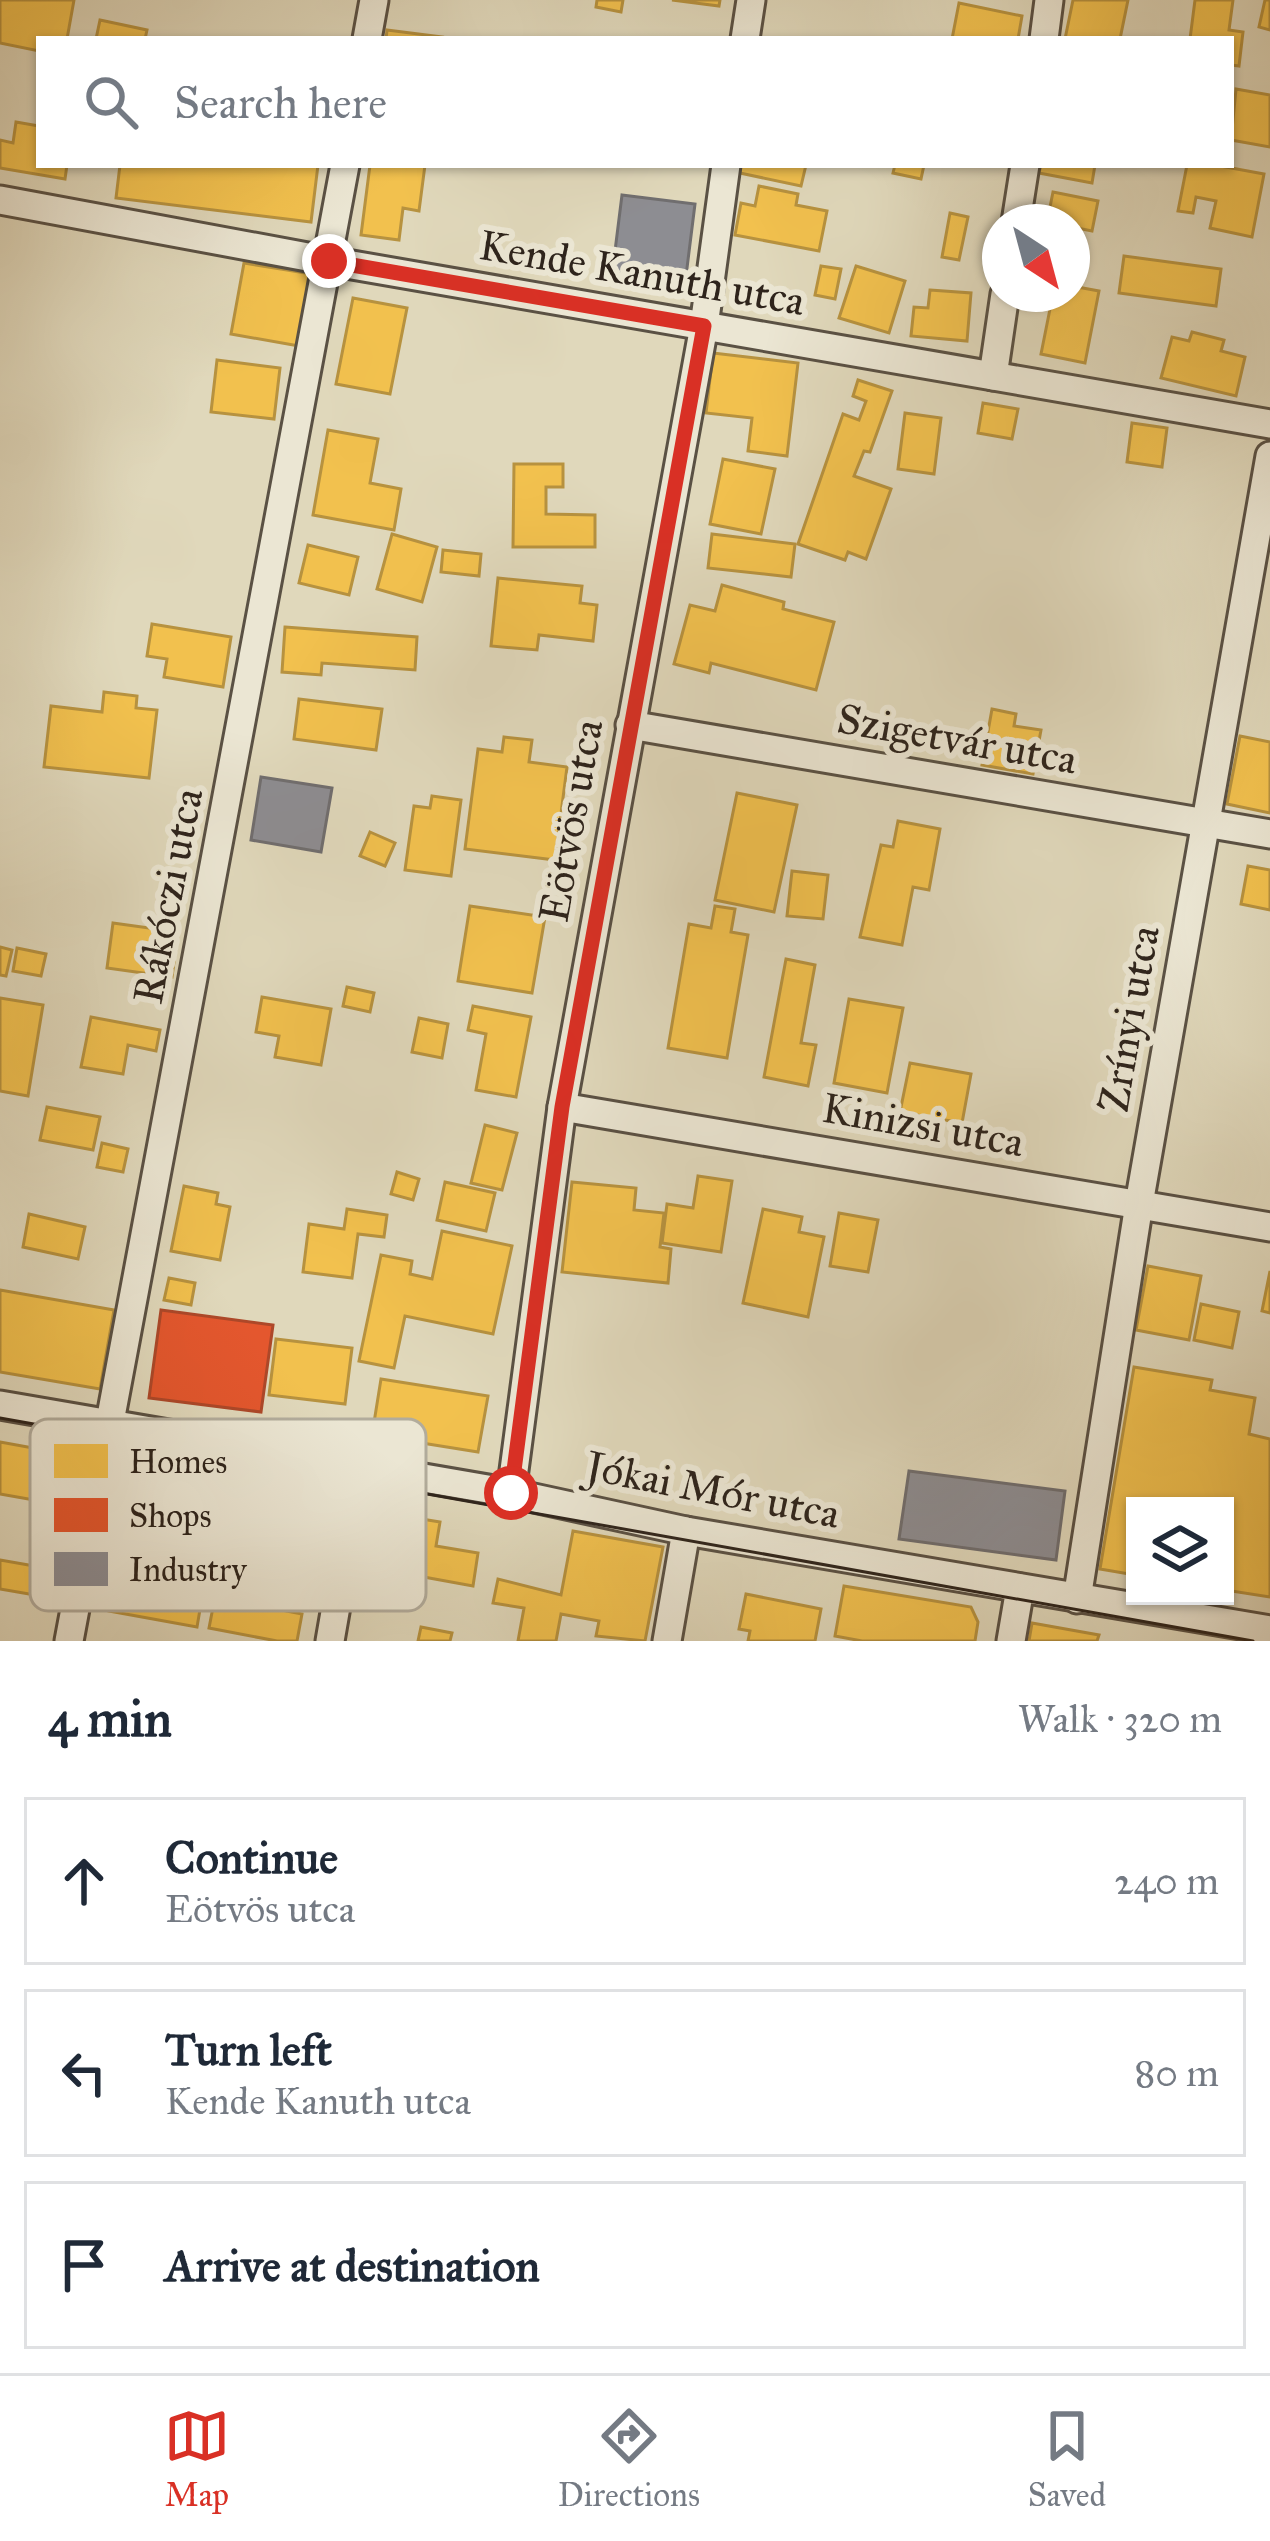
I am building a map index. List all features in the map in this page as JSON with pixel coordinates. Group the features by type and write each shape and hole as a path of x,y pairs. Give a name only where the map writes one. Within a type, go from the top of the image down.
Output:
{"street":[{"path":"368,36 374,0"},
{"path":"745,36 751,0"},
{"path":"1044,36 1049,0"},
{"name":"Rákóczi utca","path":"113,1419 344,168"},
{"name":"Eötvös utca","path":"511,1493 562,1107 704,326 726,168"},
{"path":"1019,204 1024,168"},
{"name":"Kende Kanuth utca","path":"0,200 1270,424"},
{"path":"993,376 1002,312"},
{"name":"Zrínyi utca","path":"1077,1599 1138,1204 1270,456"},
{"name":"Szigetvár utca","path":"630,725 1270,834"},
{"name":"Kinizsi utca","path":"562,1107 1270,1227"},
{"name":"Jókai Mór utca","path":"0,1405 75,1419"},
{"name":"Jókai Mór utca","path":"426,1479 686,1531 1270,1630"},
{"path":"667,1641 686,1531"},
{"path":"1010,1641 1020,1588"},
{"name":"Rákóczi utca","path":"69,1641 74,1611"},
{"path":"330,1641 335,1611"}],"building: Homes":[{"path":"0,0 74,0 68,36 36,36 36,50 0,43"},
{"path":"597,0 623,0 621,12 596,7"},
{"path":"672,0 720,0 719,6"},
{"path":"1073,0 1128,0 1121,36 1066,36"},
{"path":"1195,0 1233,0 1229,30 1243,32 1239,66 1234,65 1234,36 1190,36"},
{"path":"1265,0 1270,0 1270,30 1259,27"},
{"path":"959,3 1022,16 1019,36 953,36"},
{"path":"100,20 147,30 146,36 97,36"},
{"path":"387,30 434,36 386,36"},
{"path":"1236,89 1270,95 1270,147 1234,141"},
{"path":"16,122 36,125 36,168 67,168 65,179 0,168 0,140 13,143"},
{"path":"120,168 318,168 311,222 116,198"},
{"path":"370,168 425,168 419,211 403,208 399,240 361,235"},
{"path":"741,168 805,168 801,186 740,173"},
{"path":"894,168 923,168 921,179 893,173"},
{"path":"1040,168 1094,168 1092,183 1039,173"},
{"path":"1186,168 1264,174 1252,237 1210,228 1216,201 1196,197 1193,213 1178,211"},
{"path":"759,186 798,194 796,205 827,211 819,251 735,235 741,203 755,206"},
{"path":"1053,192 1098,201 1092,231 1090,204 1051,204"},
{"path":"950,213 968,217 959,260 942,257"},
{"path":"1124,256 1221,269 1216,306 1119,293"},
{"path":"244,263 312,274 299,346 231,334"},
{"path":"821,266 841,269 835,299 815,295"},
{"path":"856,266 905,281 889,333 839,318"},
{"path":"1090,289 1099,291 1085,363 1041,354 1049,312 1090,312"},
{"path":"930,290 971,293 967,341 911,336 914,307 928,308"},
{"path":"353,298 407,308 390,394 336,384"},
{"path":"1192,332 1224,340 1221,351 1245,357 1236,396 1161,378 1172,337 1189,341"},
{"path":"713,353 798,363 787,456 748,451 752,418 706,413"},
{"path":"217,360 280,368 274,419 211,412"},
{"path":"858,380 892,391 870,452 864,451 854,476 891,489 866,559 848,552 845,560 798,544 843,414 859,420 866,401 853,396"},
{"path":"983,403 1018,409 1012,439 978,433"},
{"path":"905,413 941,418 934,474 898,469"},
{"path":"1132,423 1167,428 1162,467 1127,462"},
{"path":"328,430 378,439 370,483 401,489 394,530 313,515"},
{"path":"723,459 775,469 761,534 710,524"},
{"path":"514,464 563,464 563,487 546,487 546,514 595,515 595,547 513,547"},
{"path":"392,534 437,547 422,602 377,589"},
{"path":"712,534 795,544 791,577 708,568"},
{"path":"308,545 358,557 349,595 299,583"},
{"path":"443,550 481,554 479,576 441,572"},
{"path":"498,578 582,586 580,603 597,605 593,641 539,635 537,650 491,646"},
{"path":"722,585 784,602 783,609 834,622 816,690 711,663 709,673 674,664 690,605 715,611"},
{"path":"152,624 231,637 223,687 164,677 167,659 147,656"},
{"path":"285,627 417,637 415,670 322,663 321,675 282,672"},
{"path":"104,692 137,696 136,708 157,710 149,778 44,767 51,706 102,712"},
{"path":"299,699 382,709 376,750 294,739"},
{"path":"992,709 1016,714 1014,726 1041,730 1033,774 982,765"},
{"path":"1240,736 1270,742 1270,813 1227,804"},
{"path":"504,737 532,740 529,762 567,767 555,860 465,849 478,749 502,752"},
{"path":"737,793 797,805 774,912 715,900"},
{"path":"432,796 461,800 451,876 405,870 414,806 430,808"},
{"path":"898,821 940,829 929,890 913,887 902,945 860,937 881,845 893,847"},
{"path":"370,832 395,843 385,866 360,856"},
{"path":"1248,866 1270,870 1270,910 1241,904"},
{"path":"792,871 828,875 823,919 787,916"},
{"path":"470,906 545,917 532,993 458,981"},
{"path":"715,906 735,909 731,932 748,935 727,1058 668,1048 689,924 711,928"},
{"path":"113,923 178,932 172,977 107,968"},
{"path":"0,947 12,950 6,976 0,975"},
{"path":"17,948 46,954 41,976 13,971"},
{"path":"786,959 815,965 801,1043 816,1045 808,1086 764,1077"},
{"path":"347,987 374,993 370,1012 343,1006"},
{"path":"262,997 331,1009 321,1065 275,1057 279,1036 256,1032"},
{"path":"0,998 43,1005 28,1096 0,1091"},
{"path":"849,999 903,1008 887,1093 834,1083"},
{"path":"473,1006 531,1017 516,1097 476,1090 486,1034 468,1030"},
{"path":"91,1017 160,1030 156,1051 128,1045 123,1074 81,1067"},
{"path":"419,1018 448,1024 442,1058 412,1052"},
{"path":"910,1063 971,1074 962,1123 900,1112"},
{"path":"47,1107 100,1117 93,1150 40,1140"},
{"path":"485,1125 517,1133 502,1190 471,1183"},
{"path":"102,1143 128,1149 123,1172 97,1167"},
{"path":"397,1172 419,1179 413,1200 391,1194"},
{"path":"698,1176 732,1181 721,1252 662,1243 667,1204 693,1208"},
{"path":"445,1182 495,1193 486,1231 437,1220"},
{"path":"572,1182 636,1188 634,1210 664,1213 660,1247 671,1249 668,1283 562,1272"},
{"path":"184,1186 218,1193 216,1204 230,1207 220,1260 171,1251"},
{"path":"347,1209 387,1215 384,1237 358,1234 352,1278 303,1272 309,1224 344,1229"},
{"path":"763,1209 802,1217 799,1232 824,1237 808,1317 743,1303"},
{"path":"839,1213 878,1220 868,1272 830,1266"},
{"path":"29,1214 85,1227 78,1259 23,1247"},
{"path":"442,1231 512,1246 493,1334 405,1316 394,1368 359,1361 381,1255 412,1261 410,1274 432,1279"},
{"path":"1148,1266 1201,1276 1189,1340 1136,1330"},
{"path":"1270,1271 1270,1313 1262,1311"},
{"path":"169,1278 195,1283 191,1305 164,1300"},
{"path":"0,1290 114,1310 100,1389 0,1372"},
{"path":"1201,1304 1239,1312 1232,1348 1194,1340"},
{"path":"276,1339 352,1348 345,1404 269,1395"},
{"path":"1134,1367 1212,1380 1210,1390 1255,1398 1249,1434 1270,1439 1270,1597 1234,1591 1234,1497 1126,1497 1126,1573 1100,1569"},
{"path":"381,1379 488,1396 478,1452 426,1444 426,1419 375,1419"},
{"path":"0,1442 30,1447 30,1499 0,1494"},
{"path":"426,1520 440,1522 436,1546 478,1553 473,1586 426,1577"},
{"path":"573,1531 663,1547 645,1641 596,1636 599,1621 561,1614 556,1641 518,1641 524,1608 493,1603 498,1579 561,1595"},
{"path":"0,1560 30,1565 30,1594 0,1589"},
{"path":"844,1586 971,1607 978,1622 975,1641 862,1641 835,1636"},
{"path":"746,1594 821,1609 815,1641 748,1641 750,1631 739,1629"},
{"path":"109,1611 200,1611 197,1627"},
{"path":"212,1611 302,1614 297,1641 209,1628"},
{"path":"1032,1623 1099,1635 1097,1641 1029,1641"},
{"path":"421,1627 452,1633 450,1641 418,1641"}],"building: Shops":[{"path":"161,1310 273,1325 261,1412 149,1398"}],"building: Industry":[{"path":"622,195 695,204 684,292 611,283"},
{"path":"261,777 332,788 321,852 251,840"},
{"path":"909,1471 1065,1491 1056,1560 899,1539"}],"tram line":[{"path":"0,1418 30,1423"},
{"path":"426,1494 1253,1641"}],"route":[{"path":"329,261 704,326 562,1107 511,1493"}]}
